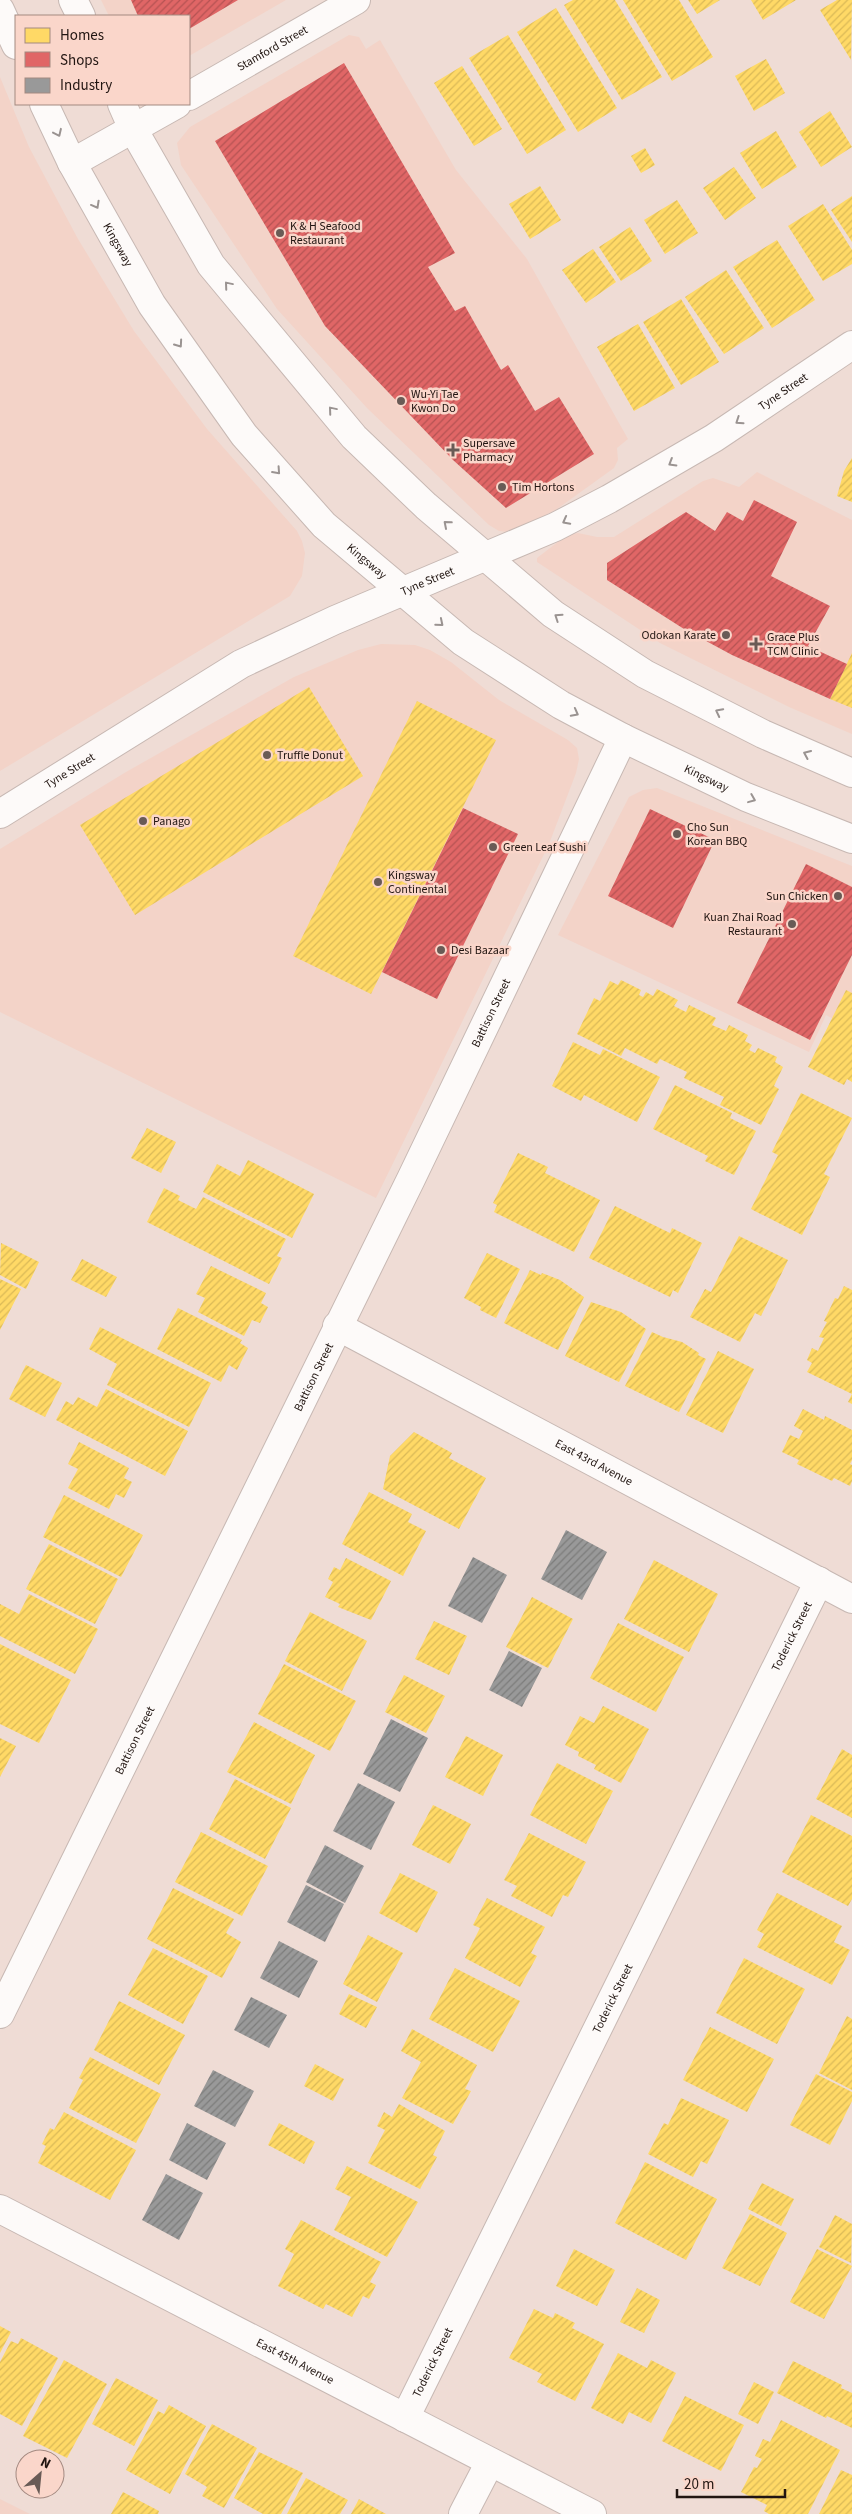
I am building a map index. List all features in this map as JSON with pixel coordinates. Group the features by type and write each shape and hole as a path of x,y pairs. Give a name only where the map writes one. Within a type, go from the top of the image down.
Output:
{"street":[{"path":"73,0 80,15"},
{"name":"Stamford Street","path":"190,95 356,0"},
{"path":"0,10 15,43"},
{"name":"Kingsway","path":"44,105 72,163 152,305 244,435 324,524 463,642 561,705 623,738 746,797 852,839"},
{"path":"122,105 133,129 211,265 354,437 426,506 553,614 645,674 763,734 852,773"},
{"path":"72,163 175,105"},
{"name":"Tyne Street","path":"0,814 241,664 402,591 555,527 650,476 714,438 852,345"},
{"name":"Battison Street","path":"0,2014 411,1179 623,738"},
{"name":"East 43rd Avenue","path":"337,1326 852,1599"},
{"name":"Toderick Street","path":"405,2418 819,1581"},
{"name":"East 45th Avenue","path":"0,2209 592,2514"},
{"path":"463,2514 490,2462"}],"shaded area":[{"path":"101,0 286,0 190,55 190,15 108,15"},
{"path":"349,35 359,37 366,49 380,40 456,170 527,259 628,439 617,448 618,460 614,468 557,509 519,529 508,532 499,531 489,525 367,408 277,309 181,165 177,143 190,127"},
{"path":"0,77 29,147 78,239 134,331 207,429 297,531 305,553 302,576 290,596 0,771"},
{"path":"757,472 852,520 852,734 789,707 660,643 537,562 537,558 567,535 578,533 597,537 614,537 703,481 713,478 739,487"},
{"path":"381,644 415,645 430,650 451,662 499,700 568,740 577,748 579,759 576,773 549,844 376,1198 0,1012 0,849 126,772 294,677 358,650"},
{"path":"657,788 852,866 852,1029 826,1015 809,1052 558,935 629,797 643,790"},
{"path":"0,2499 30,2514 0,2514"}],"building: Homes":[{"path":"573,0 615,0 662,77 622,100 564,5"},
{"path":"623,0 679,0 713,57 672,81"},
{"path":"688,0 720,0 697,14"},
{"path":"751,0 796,0 763,20"},
{"path":"837,0 852,0 851,60 820,10"},
{"path":"556,8 617,108 578,132 517,32"},
{"path":"508,35 566,130 527,154 469,58"},
{"path":"766,59 785,93 754,111 735,76"},
{"path":"462,66 502,129 474,146 434,83"},
{"path":"830,111 852,147 821,167 799,132"},
{"path":"776,131 797,167 762,189 740,153"},
{"path":"645,148 655,165 641,173 631,156"},
{"path":"734,167 756,198 725,220 703,188"},
{"path":"540,186 561,220 530,239 509,204"},
{"path":"852,196 852,242 831,210"},
{"path":"677,200 698,233 665,254 644,220"},
{"path":"823,204 852,250 852,264 823,281 788,226"},
{"path":"630,227 652,261 621,281 599,247"},
{"path":"777,240 815,300 772,328 733,267"},
{"path":"593,249 616,282 586,303 562,270"},
{"path":"726,270 764,328 724,354 685,297"},
{"path":"681,299 719,362 681,385 643,322"},
{"path":"638,324 675,388 634,411 597,347"},
{"path":"852,458 852,502 837,496 844,471"},
{"path":"852,653 852,708 830,699"},
{"path":"309,687 363,776 135,915 80,825"},
{"name":"Kingsway Continental","path":"417,701 496,740 371,994 293,956"},
{"path":"621,980 641,990 639,995 643,997 646,992 653,996 657,989 678,1000 674,1006 686,1012 689,1005 716,1018 712,1025 726,1031 729,1025 748,1035 745,1041 752,1045 749,1050 755,1053 758,1048 777,1057 775,1062 783,1067 774,1086 779,1089 761,1125 720,1105 724,1097 684,1078 687,1072 660,1059 657,1064 625,1048 621,1056 577,1034 594,998 600,1001 610,981 618,985"},
{"path":"846,990 852,993 852,1082 847,1079 844,1085 808,1067"},
{"path":"573,1042 600,1055 603,1049 660,1077 637,1122 584,1095 581,1101 552,1086"},
{"path":"675,1085 732,1113 730,1118 756,1131 734,1175 705,1161 708,1156 653,1129"},
{"path":"801,1093 852,1118 824,1174 830,1177 802,1235 751,1209 778,1155 772,1152"},
{"path":"147,1128 176,1142 161,1173 131,1158"},
{"path":"518,1153 548,1167 545,1173 600,1200 574,1252 494,1212 497,1205 493,1203"},
{"path":"248,1160 314,1194 292,1238 203,1192 217,1164 240,1176"},
{"path":"164,1188 180,1196 178,1200 196,1209 203,1197 286,1239 277,1256 282,1258 269,1284 147,1222"},
{"path":"615,1206 670,1233 672,1228 702,1243 678,1293 673,1290 670,1297 589,1258"},
{"path":"739,1236 788,1260 761,1316 755,1313 740,1342 690,1317 705,1289 711,1292"},
{"path":"1,1243 39,1262 26,1289 0,1275"},
{"path":"487,1253 520,1269 496,1318 480,1310 481,1307 464,1298"},
{"path":"82,1259 117,1277 106,1297 71,1280"},
{"path":"211,1266 266,1293 261,1303 268,1307 260,1323 252,1320 244,1336 198,1312 205,1298 196,1294"},
{"path":"530,1270 560,1280 584,1297 558,1350 504,1323"},
{"path":"0,1279 21,1289 0,1330"},
{"path":"844,1286 852,1290 852,1394 807,1372 812,1363 807,1360 812,1348 818,1351 824,1338 819,1337 827,1322 824,1321 835,1298 838,1299"},
{"path":"591,1302 621,1312 646,1329 619,1382 565,1356"},
{"path":"178,1308 242,1340 240,1343 248,1348 237,1370 229,1365 221,1382 157,1349"},
{"path":"100,1327 211,1383 189,1427 107,1385 117,1364 89,1349"},
{"path":"652,1332 682,1342 706,1359 679,1412 625,1386"},
{"path":"718,1351 754,1369 723,1433 686,1415"},
{"path":"26,1365 62,1383 45,1417 9,1399"},
{"path":"106,1389 188,1431 165,1476 56,1420 66,1401 73,1405 78,1397 97,1407"},
{"path":"852,1394 852,1404 848,1402"},
{"path":"803,1409 824,1420 825,1416 852,1430 852,1460 850,1464 852,1465 852,1481 850,1486 834,1478 832,1481 797,1464 799,1460 782,1452 790,1435 799,1439 803,1431 794,1426"},
{"path":"414,1432 452,1453 449,1458 486,1478 459,1529 383,1489 390,1456"},
{"path":"79,1442 129,1468 124,1478 132,1482 124,1498 116,1494 109,1509 68,1488 78,1469 68,1464"},
{"path":"369,1492 412,1514 408,1522 426,1531 403,1576 342,1544"},
{"path":"64,1495 143,1535 121,1577 43,1537"},
{"path":"49,1544 118,1579 95,1624 26,1589"},
{"path":"346,1558 391,1581 371,1620 338,1607 340,1604 325,1597 333,1582 328,1579 334,1567 340,1570"},
{"path":"654,1560 718,1594 689,1652 624,1619"},
{"path":"29,1594 98,1629 75,1674 0,1636 0,1604 19,1614"},
{"path":"532,1597 573,1619 548,1668 506,1647"},
{"path":"310,1612 367,1641 342,1691 285,1661"},
{"path":"434,1621 467,1636 449,1675 415,1659"},
{"path":"618,1623 684,1657 656,1712 590,1678"},
{"path":"0,1644 71,1680 39,1743 0,1724"},
{"path":"284,1664 356,1701 330,1751 258,1714"},
{"path":"404,1675 445,1696 426,1733 385,1712"},
{"path":"603,1706 649,1729 621,1783 594,1769 596,1765 578,1756 579,1752 565,1745 580,1716 594,1723"},
{"path":"254,1722 315,1755 291,1804 227,1772"},
{"path":"466,1736 503,1755 483,1796 445,1777"},
{"path":"0,1738 16,1746 0,1777"},
{"path":"842,1749 852,1755 852,1818 816,1799"},
{"path":"557,1763 613,1791 586,1844 530,1815"},
{"path":"235,1779 291,1808 265,1859 209,1829"},
{"path":"433,1805 471,1824 450,1864 412,1845"},
{"path":"811,1815 852,1836 852,1899 848,1906 782,1872"},
{"path":"201,1832 268,1866 242,1916 175,1882"},
{"path":"529,1833 586,1862 568,1897 563,1895 552,1917 511,1896 517,1886 504,1880"},
{"path":"400,1873 438,1892 417,1933 379,1913"},
{"path":"173,1888 234,1919 226,1933 241,1942 222,1978 147,1939"},
{"path":"777,1893 842,1926 834,1942 850,1950 832,1985 757,1947 764,1934 757,1930"},
{"path":"487,1898 545,1927 531,1953 537,1956 520,1987 465,1958 480,1928 473,1925"},
{"path":"368,1935 403,1953 377,2002 343,1984"},
{"path":"153,1948 208,1976 183,2024 128,1995"},
{"path":"744,1958 805,1989 777,2044 716,2013"},
{"path":"455,1968 520,2001 493,2052 429,2019"},
{"path":"349,1994 377,2007 366,2028 339,2014"},
{"path":"119,2001 185,2035 159,2085 94,2050"},
{"path":"847,2016 852,2019 852,2090 819,2073"},
{"path":"710,2027 774,2059 747,2112 683,2080"},
{"path":"412,2029 477,2065 465,2089 471,2091 453,2124 402,2098 421,2062 401,2051"},
{"path":"90,2057 161,2094 136,2143 69,2108 83,2080 79,2078"},
{"path":"315,2064 344,2079 333,2101 304,2086"},
{"path":"816,2074 852,2092 852,2101 830,2145 790,2125"},
{"path":"681,2098 729,2120 707,2164 701,2161 693,2177 648,2154 664,2123 668,2125"},
{"path":"399,2104 445,2131 433,2155 437,2157 420,2189 368,2163 385,2130 377,2126 384,2112 392,2117"},
{"path":"64,2112 136,2150 110,2200 38,2163 46,2146 42,2144 50,2128 54,2130"},
{"path":"279,2123 315,2142 304,2164 268,2145"},
{"path":"645,2162 717,2199 686,2260 615,2223"},
{"path":"347,2166 418,2202 387,2257 334,2230 351,2197 335,2189"},
{"path":"762,2183 794,2199 781,2226 748,2209"},
{"path":"750,2214 787,2233 760,2286 722,2268"},
{"path":"835,2215 852,2224 851,2263 819,2247"},
{"path":"301,2220 381,2262 370,2282 376,2285 369,2299 363,2296 352,2317 326,2304 323,2309 278,2286 294,2254 285,2249"},
{"path":"574,2249 615,2270 597,2306 556,2286"},
{"path":"817,2249 852,2266 824,2319 790,2302"},
{"path":"637,2288 660,2300 644,2333 620,2322"},
{"path":"534,2309 553,2318 555,2313 575,2323 572,2328 604,2344 575,2401 537,2382 542,2374 509,2358"},
{"path":"0,2326 11,2332 0,2353"},
{"path":"21,2338 58,2358 22,2426 0,2414 0,2362 11,2341 18,2344"},
{"path":"618,2353 647,2368 651,2360 676,2373 651,2423 629,2412 623,2424 591,2408"},
{"path":"64,2360 107,2384 67,2458 65,2457 65,2449 49,2449 23,2436"},
{"path":"793,2361 842,2385 841,2388 852,2393 852,2428 827,2416 826,2418 777,2393"},
{"path":"116,2378 158,2400 134,2446 92,2424"},
{"path":"754,2382 774,2392 758,2424 738,2414"},
{"path":"685,2396 744,2425 721,2471 662,2441"},
{"path":"169,2405 206,2426 170,2494 126,2470 158,2411 164,2414"},
{"path":"781,2420 840,2450 808,2514 769,2514 764,2511 767,2505 741,2492 754,2467 757,2468 762,2459 755,2456 763,2439 770,2442"},
{"path":"212,2424 257,2448 224,2508 202,2496 207,2487 185,2474"},
{"path":"259,2452 303,2473 281,2514 263,2514 234,2498"},
{"path":"841,2470 852,2475 852,2514 819,2514"},
{"path":"306,2478 348,2500 340,2514 287,2514"},
{"path":"123,2492 159,2511 158,2514 111,2514"},
{"path":"359,2499 386,2514 351,2514"}],"building: Shops":[{"path":"131,0 238,0 190,28 190,15 138,15"},
{"path":"344,63 455,253 428,267 455,311 465,306 501,370 508,365 535,411 559,397 594,454 506,508 453,460 325,326 215,141"},
{"path":"754,500 797,522 771,576 830,606 808,646 847,664 830,699 732,655 684,629 607,580 607,563 686,512 715,531 727,512 743,521"},
{"path":"463,808 518,834 437,999 382,972"},
{"path":"650,809 715,840 673,928 608,896"},
{"path":"806,864 852,887 852,955 810,1040 737,1003"}],"building: Industry":[{"path":"566,1530 607,1552 582,1600 541,1579"},
{"path":"473,1557 507,1575 482,1623 448,1606"},
{"path":"509,1651 542,1668 522,1707 489,1690"},
{"path":"391,1719 428,1738 400,1792 363,1774"},
{"path":"358,1783 395,1802 371,1850 333,1831"},
{"path":"325,1845 364,1866 345,1903 306,1882"},
{"path":"306,1885 344,1904 325,1942 287,1922"},
{"path":"279,1941 318,1961 299,1998 260,1978"},
{"path":"251,1997 287,2015 269,2048 234,2030"},
{"path":"213,2070 254,2091 235,2127 194,2106"},
{"path":"187,2123 226,2143 207,2180 169,2160"},
{"path":"166,2174 203,2193 179,2240 142,2220"}],"place":[{"name":"K & H Seafood Restaurant","path":"280,233"},
{"name":"Wu-Yi Tae Kwon Do","path":"401,401"},
{"name":"Supersave Pharmacy","path":"453,450"},
{"name":"Tim Hortons","path":"502,487"},
{"name":"Odokan Karate","path":"726,635"},
{"name":"Grace Plus TCM Clinic","path":"756,644"},
{"name":"Truffle Donut","path":"267,755"},
{"name":"Panago","path":"143,821"},
{"name":"Cho Sun Korean BBQ","path":"677,834"},
{"name":"Green Leaf Sushi","path":"493,847"},
{"name":"Kingsway Continental","path":"378,882"},
{"name":"Sun Chicken","path":"838,896"},
{"name":"Kuan Zhai Road Restaurant","path":"792,924"},
{"name":"Desi Bazaar","path":"441,950"}]}
